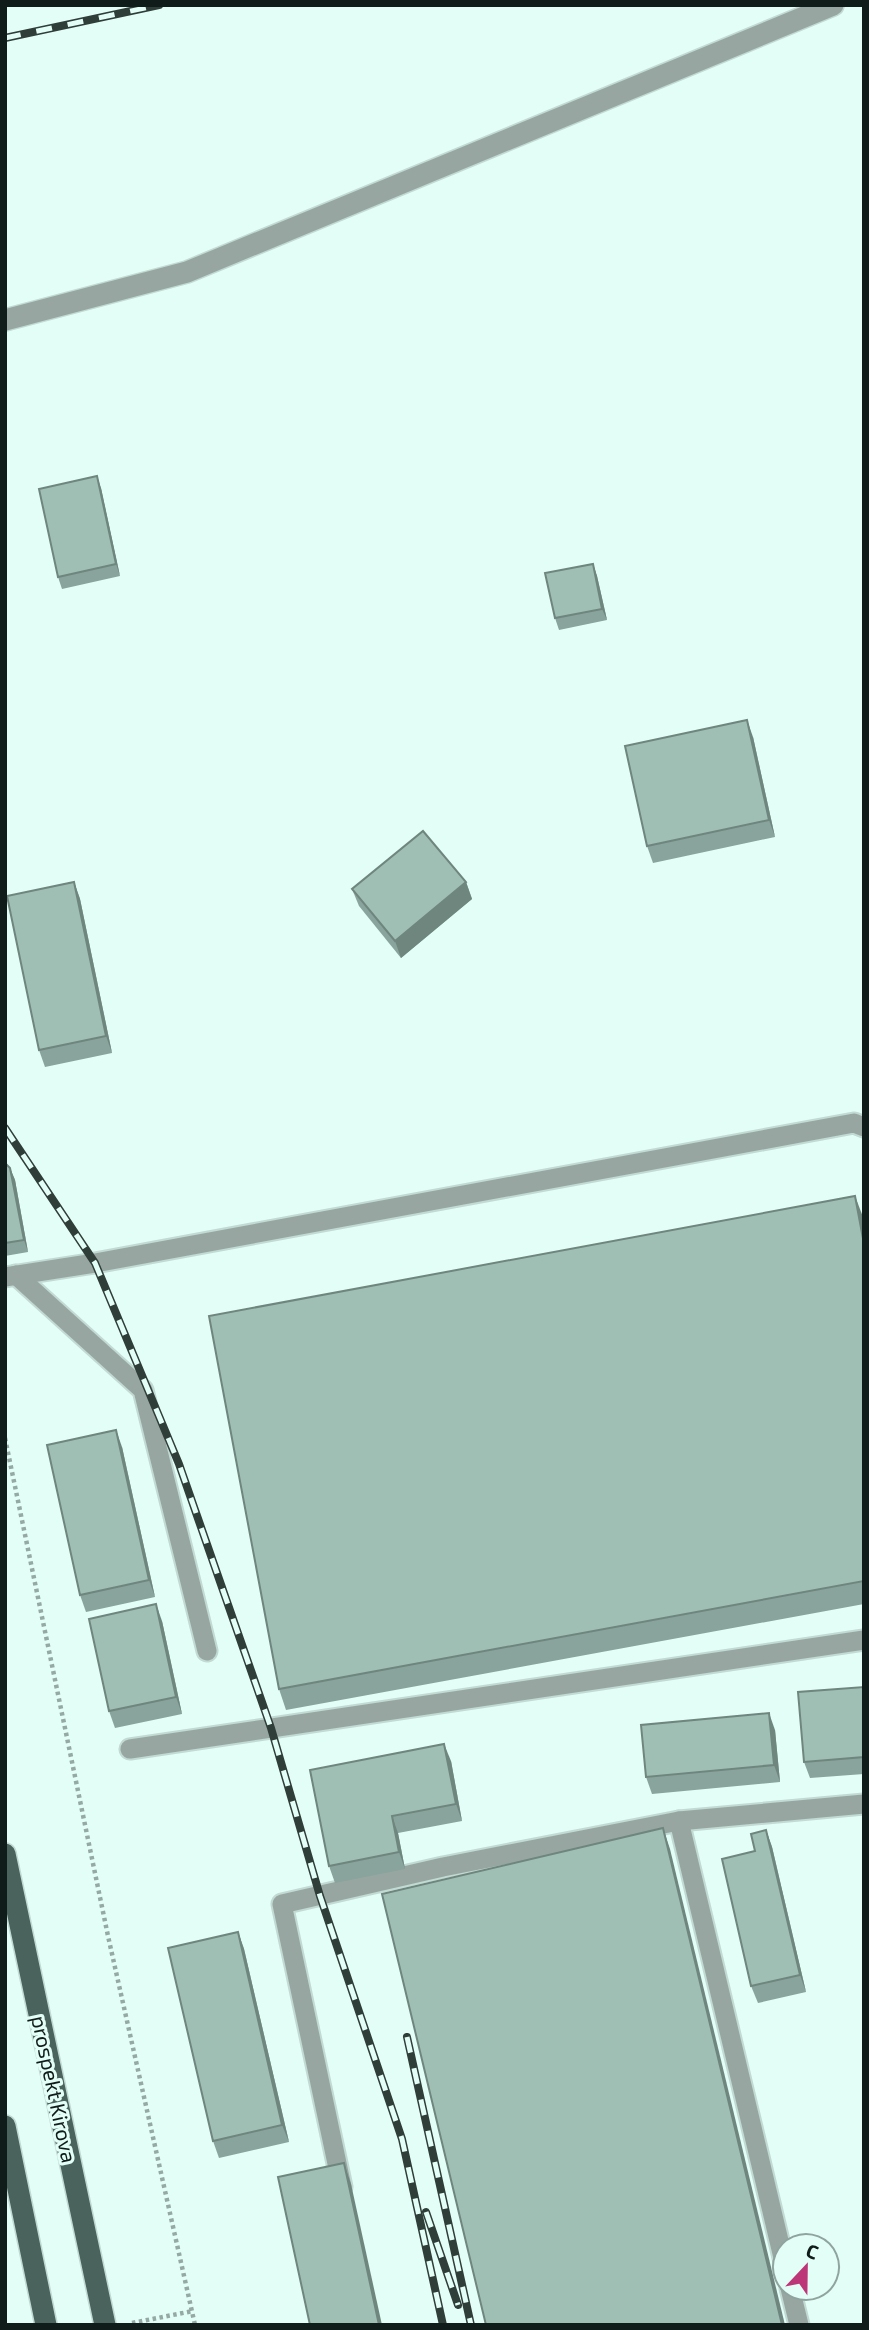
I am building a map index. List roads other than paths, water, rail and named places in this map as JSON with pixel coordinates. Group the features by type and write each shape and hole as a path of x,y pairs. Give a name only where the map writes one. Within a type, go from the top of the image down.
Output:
{"main road":[{"name":"prospekt Kirova","path":"5,1854 105,2325"},
{"path":"5,2126 46,2325"}],"street":[{"path":"5,320 187,272 833,5"}],"lane":[{"path":"10,1276 95,1263 854,1123 864,1127"},
{"path":"10,1276 142,1390 207,1651"},
{"path":"131,1749 864,1640"},
{"path":"345,2203 282,1904 443,1867 679,1821 864,1804"},
{"path":"679,1821 777,2232"},
{"path":"793,2302 799,2325"}],"railway":[{"path":"5,38 159,5"},
{"path":"5,1128 95,1263 179,1464 271,1728 320,1896 402,2139 443,2325"},
{"path":"407,2037 471,2325"},
{"path":"426,2212 458,2305"}]}
